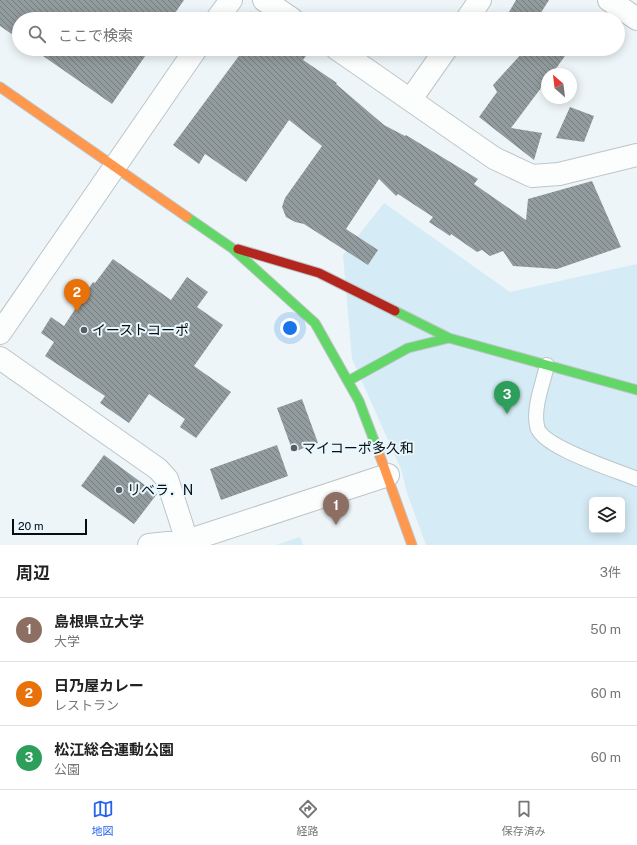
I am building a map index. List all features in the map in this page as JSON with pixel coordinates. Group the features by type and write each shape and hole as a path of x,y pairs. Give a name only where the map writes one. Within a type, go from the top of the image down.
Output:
{"street":[{"path":"222,12 231,0"},
{"path":"264,0 282,12"},
{"path":"472,12 480,0"},
{"path":"609,0 637,19"},
{"path":"0,333 191,56"},
{"path":"346,56 411,99 494,158 514,170 532,176 559,174 637,155"},
{"path":"411,99 441,56"},
{"path":"0,87 232,248 315,323 359,401 388,475 412,545"},
{"path":"232,248 319,273 449,338 637,390"},
{"path":"348,381 408,348 449,338"},
{"path":"0,358 158,469 167,479 188,541"},
{"path":"149,545 188,541 388,475"}],"lane":[{"path":"547,366 536,417 537,428 542,435 555,446 637,479"}],"shaded area":[{"path":"384,203 510,292 637,264 637,545 426,545 407,493 401,469 352,359 343,255"},
{"path":"300,537 303,545 276,545"}],"building":[{"path":"0,0 184,0 176,12 12,12 12,34 0,26"},
{"path":"516,0 549,0 541,12 509,12"},
{"path":"43,56 145,56 112,104"},
{"path":"239,56 306,56 303,60 337,83 336,84 384,125 405,136 406,135 478,179 474,184 526,220 528,199 592,181 621,247 557,269 513,266 503,251 490,256 482,250 477,252 451,234 450,236 429,222 433,217 398,194 396,196 379,179 346,229 378,250 368,265 304,224 295,222 286,217 282,207 285,198 322,146 289,120 246,182 205,154 199,164 173,145"},
{"path":"519,56 565,56 556,68 541,68 541,88 511,128 542,133 534,160 479,117 497,92 493,85"},
{"path":"570,107 594,116 584,142 556,138"},
{"path":"113,259 171,300 187,277 208,292 197,307 223,325 194,366 231,392 196,438 180,427 185,419 149,394 129,423 100,403 105,396 45,356 54,342 41,333 51,317 64,326 93,282 95,283"},
{"path":"302,399 318,443 293,452 277,408"},
{"name":"マイコーポ多久和","path":"277,445 288,476 221,500 210,469"},
{"name":"リベラ．N","path":"104,455 157,494 134,524 81,486"}],"traffic: fast":[{"path":"187,217 232,248 315,323 359,401 380,456"},
{"path":"395,311 449,338 637,390"},
{"path":"348,381 408,348 449,338"}],"traffic: slow":[{"path":"0,87 187,217"},
{"path":"380,456 412,545"}],"traffic: jam":[{"path":"238,249 319,273 395,311"}],"place":[{"name":"日乃屋カレー","path":"77,312"},
{"name":"イーストコーポ","path":"84,330"},
{"name":"松江総合運動公園","path":"507,414"},
{"name":"マイコーポ多久和","path":"294,448"},
{"name":"リベラ．N","path":"119,490"},
{"name":"島根県立大学","path":"336,525"}]}
